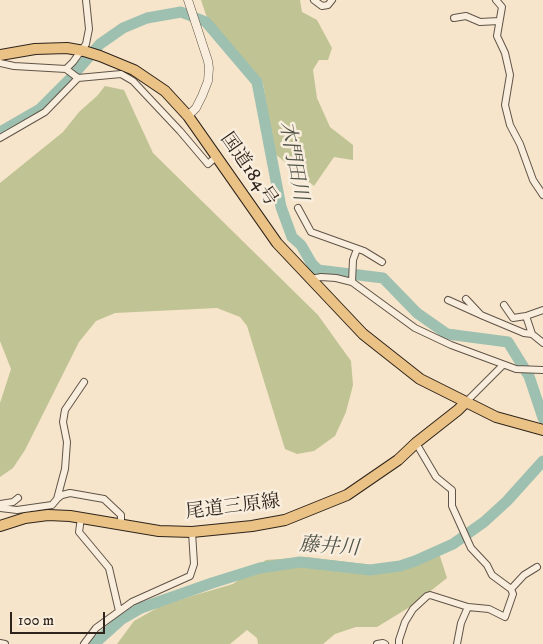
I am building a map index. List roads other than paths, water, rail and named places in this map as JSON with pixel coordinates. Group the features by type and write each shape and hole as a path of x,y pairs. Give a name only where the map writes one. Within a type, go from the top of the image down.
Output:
{"main road":[{"name":"国道184号","path":"0,55 35,48 66,48 82,51 134,70 165,91 188,116 277,243 363,334 420,378 496,417 541,429"},
{"name":"尾道三原線","path":"0,526 25,518 48,515 81,518 159,531 192,532 252,526 285,520 346,495 398,460 416,442 466,402"}],"street":[{"path":"66,69 74,62 86,44 89,29 86,0"},
{"path":"188,0 208,61 208,81 196,108 188,116"},
{"path":"314,0 322,6 328,5 332,0"},
{"path":"500,1 502,7 497,36 510,75 505,105 510,124 520,144 533,180 543,195"},
{"path":"454,18 466,16 480,22 499,21"},
{"path":"0,63 14,66 66,69 78,78"},
{"path":"0,138 45,112 78,78 121,74 134,81 208,164 217,156"},
{"path":"298,208 311,232 364,251 382,262"},
{"path":"352,282 353,260 357,249"},
{"path":"310,280 328,278 352,282 415,328 451,345 516,370 531,368 543,370"},
{"path":"466,298 481,315"},
{"path":"448,300 524,334 532,334"},
{"path":"504,305 513,318 543,310"},
{"path":"526,316 532,334 543,343"},
{"path":"466,402 503,365"},
{"path":"57,499 65,468 67,442 63,422 65,410 84,382"},
{"path":"399,644 405,622 413,609 430,595 468,607 489,609 505,617 514,594 511,589 492,575 487,565 471,548 452,506 452,490 436,477 416,442"},
{"path":"0,508 17,510 52,505 62,495 70,493 104,499 121,514 121,525"},
{"path":"0,504 13,502 18,498"},
{"path":"81,518 79,532 109,568 119,611"},
{"path":"84,644 96,628 132,602 190,576 194,564 192,532"},
{"path":"511,589 524,575 537,567"},
{"path":"457,644 468,607"},
{"path":"0,643 5,644"},
{"path":"377,644 385,644"}],"waterway":[{"name":"木門田川","path":"0,132 40,109 69,80 100,44 123,28 147,18 181,12 206,22 257,82 281,207 292,237 301,245 312,264 318,270 383,278 417,313 447,334 508,342 529,376 543,418"},
{"name":"藤井川","path":"94,644 122,619 141,608 260,568 300,562 370,570 400,566 415,561 453,544 484,522 507,501 543,461"}]}
